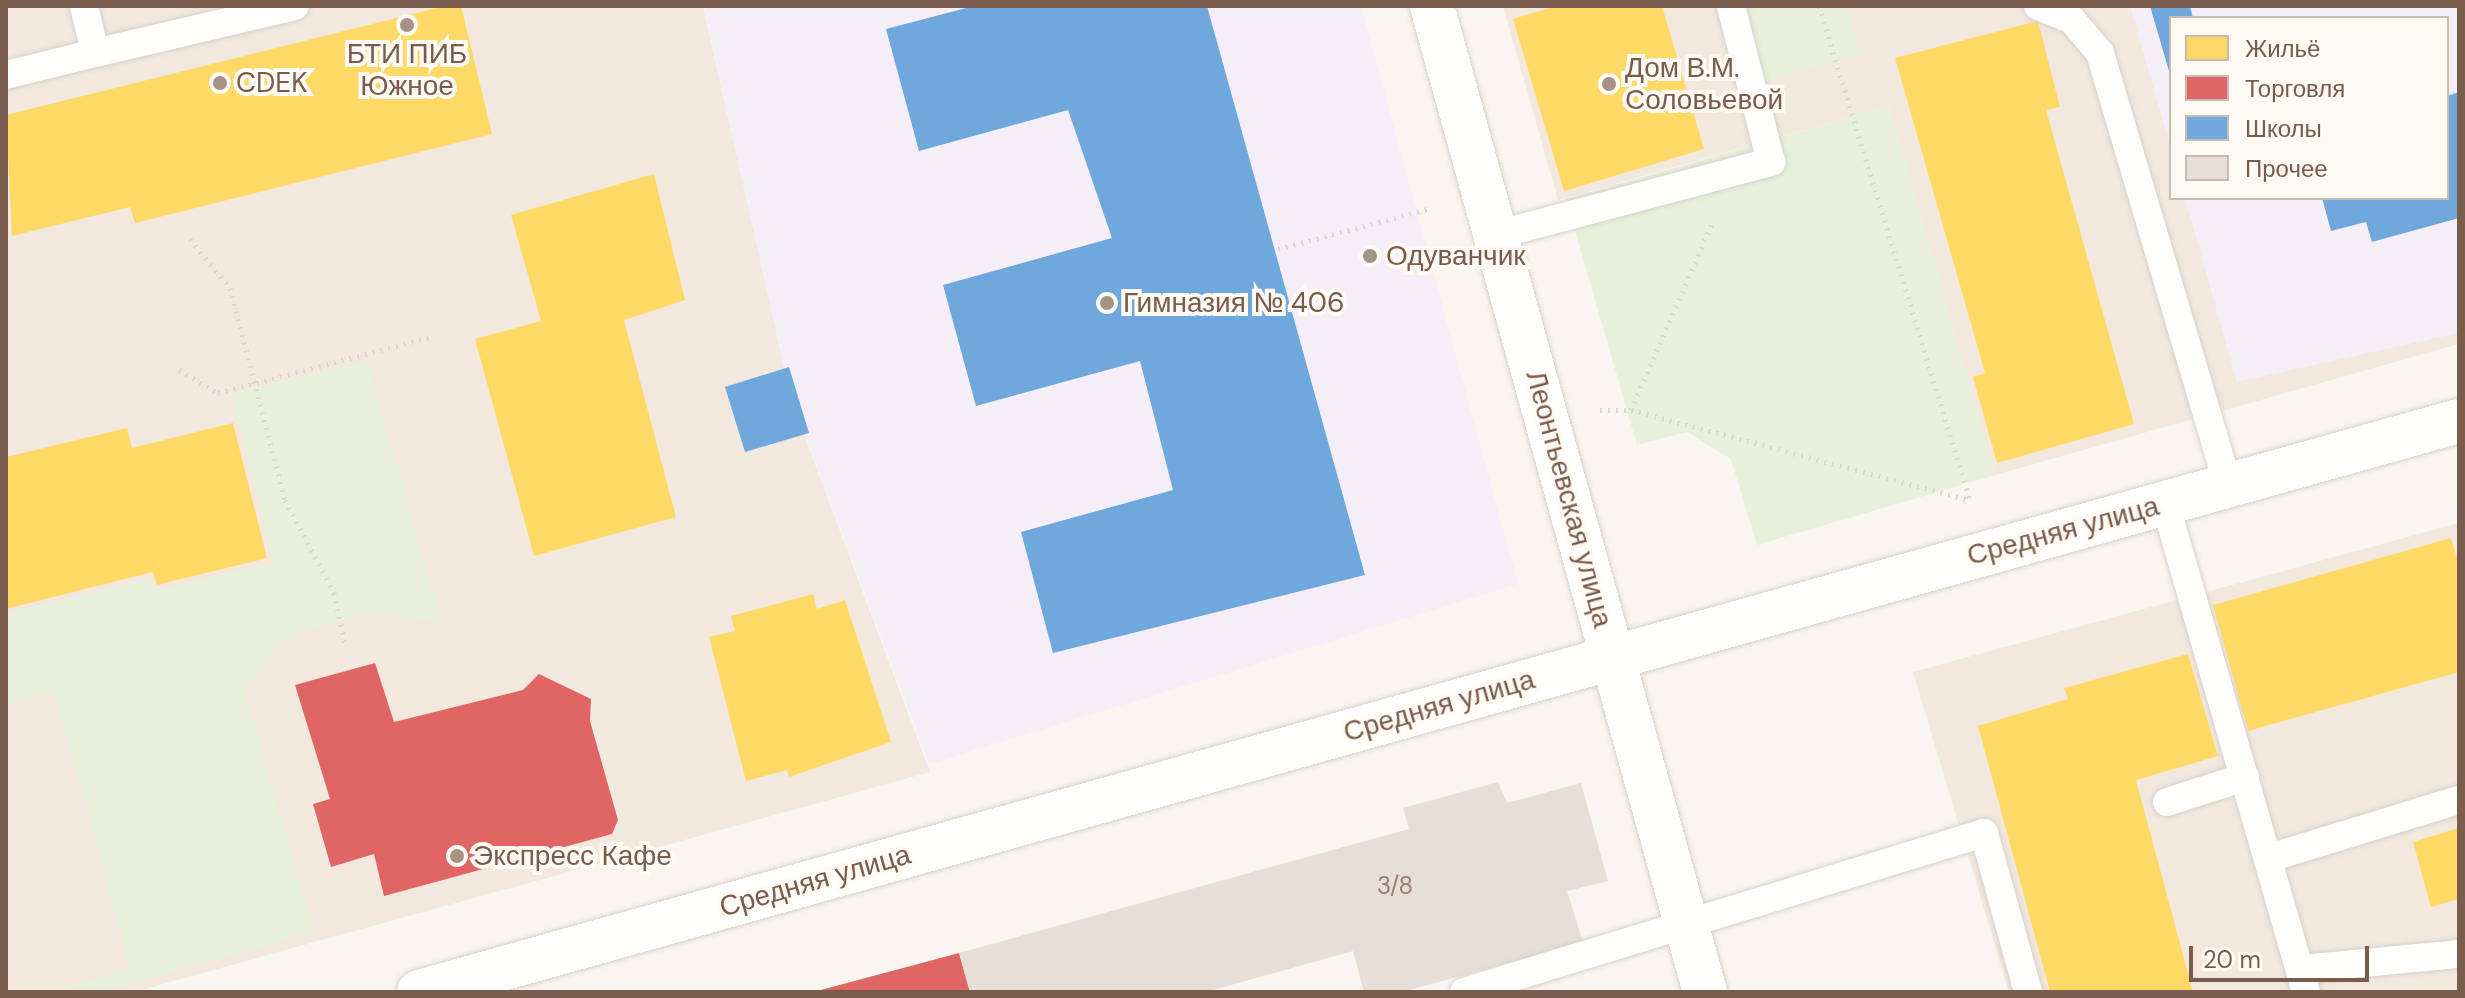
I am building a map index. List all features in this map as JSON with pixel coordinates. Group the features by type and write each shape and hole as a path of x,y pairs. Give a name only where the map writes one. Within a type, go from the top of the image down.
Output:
{"main road":[{"name":"Леонтьевская улица","path":"1432,6 1705,992"},
{"name":"Средняя улица","path":"419,992 2459,421"}],"lane":[{"path":"84,6 95,53"},
{"path":"6,75 295,6"},
{"path":"1496,235 1771,162 1731,6"},
{"path":"2038,6 2072,20 2100,53 2228,485"},
{"path":"2165,503 2303,980 2459,954"},
{"path":"2167,802 2245,777"},
{"path":"2269,858 2459,800"},
{"path":"1464,992 1687,927 1984,833 2028,992"}],"path":[{"path":"1600,410 1631,410 1970,500 1819,6"},
{"path":"1631,410 1736,171"},
{"path":"1278,249 1432,208"},
{"path":"190,239 230,288 285,500 334,593 346,647"},
{"path":"179,370 218,393 433,336"}],"shaded area":[{"path":"6,6 703,6 793,405 930,772 134,992 6,992"},
{"name":"Гимназия № 406","path":"704,6 1361,6 1518,584 929,764 790,395"},
{"path":"1503,6 2459,6 2459,344 1995,475 1889,106 1558,200"},
{"path":"2130,6 2459,6 2459,333 2237,382 2186,200 2449,200 2449,16 2169,16 2169,142"},
{"path":"2459,523 2459,992 2009,992 1913,672"}],"green space":[{"path":"1745,6 1848,6 1861,55 1763,81"},
{"path":"1889,106 1995,475 1757,545 1731,459 1687,432 1637,445 1566,199"},
{"path":"367,361 441,622 363,614 294,635 271,652 244,691 314,932 103,992 49,992 131,969 54,691 6,703 6,614 150,579 155,591 274,563 232,393"}],"building: Жильё":[{"path":"445,6 461,6 492,134 135,223 130,207 12,236 6,115"},
{"name":"Дом В.М. Соловьевой","path":"1556,6 1662,6 1704,149 1564,191 1513,19"},
{"path":"2038,21 2060,107 2046,110 2134,424 1997,463 1973,377 1985,373 1895,58"},
{"path":"654,174 685,300 624,320 676,517 534,556 475,339 541,321 511,215"},
{"path":"233,423 267,558 157,585 153,572 6,609 6,457 127,428 132,448"},
{"path":"2451,538 2459,565 2459,672 2248,731 2213,605"},
{"path":"813,594 817,609 845,600 891,742 789,777 787,770 746,781 709,637 735,631 731,616"},
{"path":"2188,654 2218,756 2136,780 2193,992 2050,992 1978,726 2068,699 2064,688"},
{"path":"2459,828 2459,899 2431,907 2413,842"}],"building: Торговля":[{"path":"375,663 394,722 523,690 539,674 591,699 590,721 618,820 612,834 384,896 374,854 331,867 313,804 330,799 295,685"},
{"path":"959,953 970,992 817,992 817,991"}],"building: Школы":[{"path":"974,6 1207,6 1365,575 1053,653 1021,532 1173,490 1140,361 976,406 943,285 1112,238 1068,110 919,151 886,29"},
{"path":"2150,6 2190,6 2192,16 2169,16 2169,71"},
{"path":"2459,92 2459,218 2372,242 2366,222 2331,231 2323,200 2449,200 2449,95"},
{"path":"789,367 809,433 745,452 725,387"}],"building: Прочее":[{"path":"1498,782 1507,803 1581,783 1608,881 1567,891 1583,942 1403,992 1364,992 1353,951 1206,992 970,992 959,953 1409,829 1403,808"}],"place":[{"name":"БТИ ПИБ Южное","path":"407,25"},
{"name":"CDEK","path":"220,83"},
{"name":"Дом В.М. Соловьевой","path":"1609,84"},
{"name":"Одуванчик","path":"1370,256"},
{"name":"Гимназия № 406","path":"1107,303"},
{"name":"Экспресс Кафе","path":"457,856"}]}
